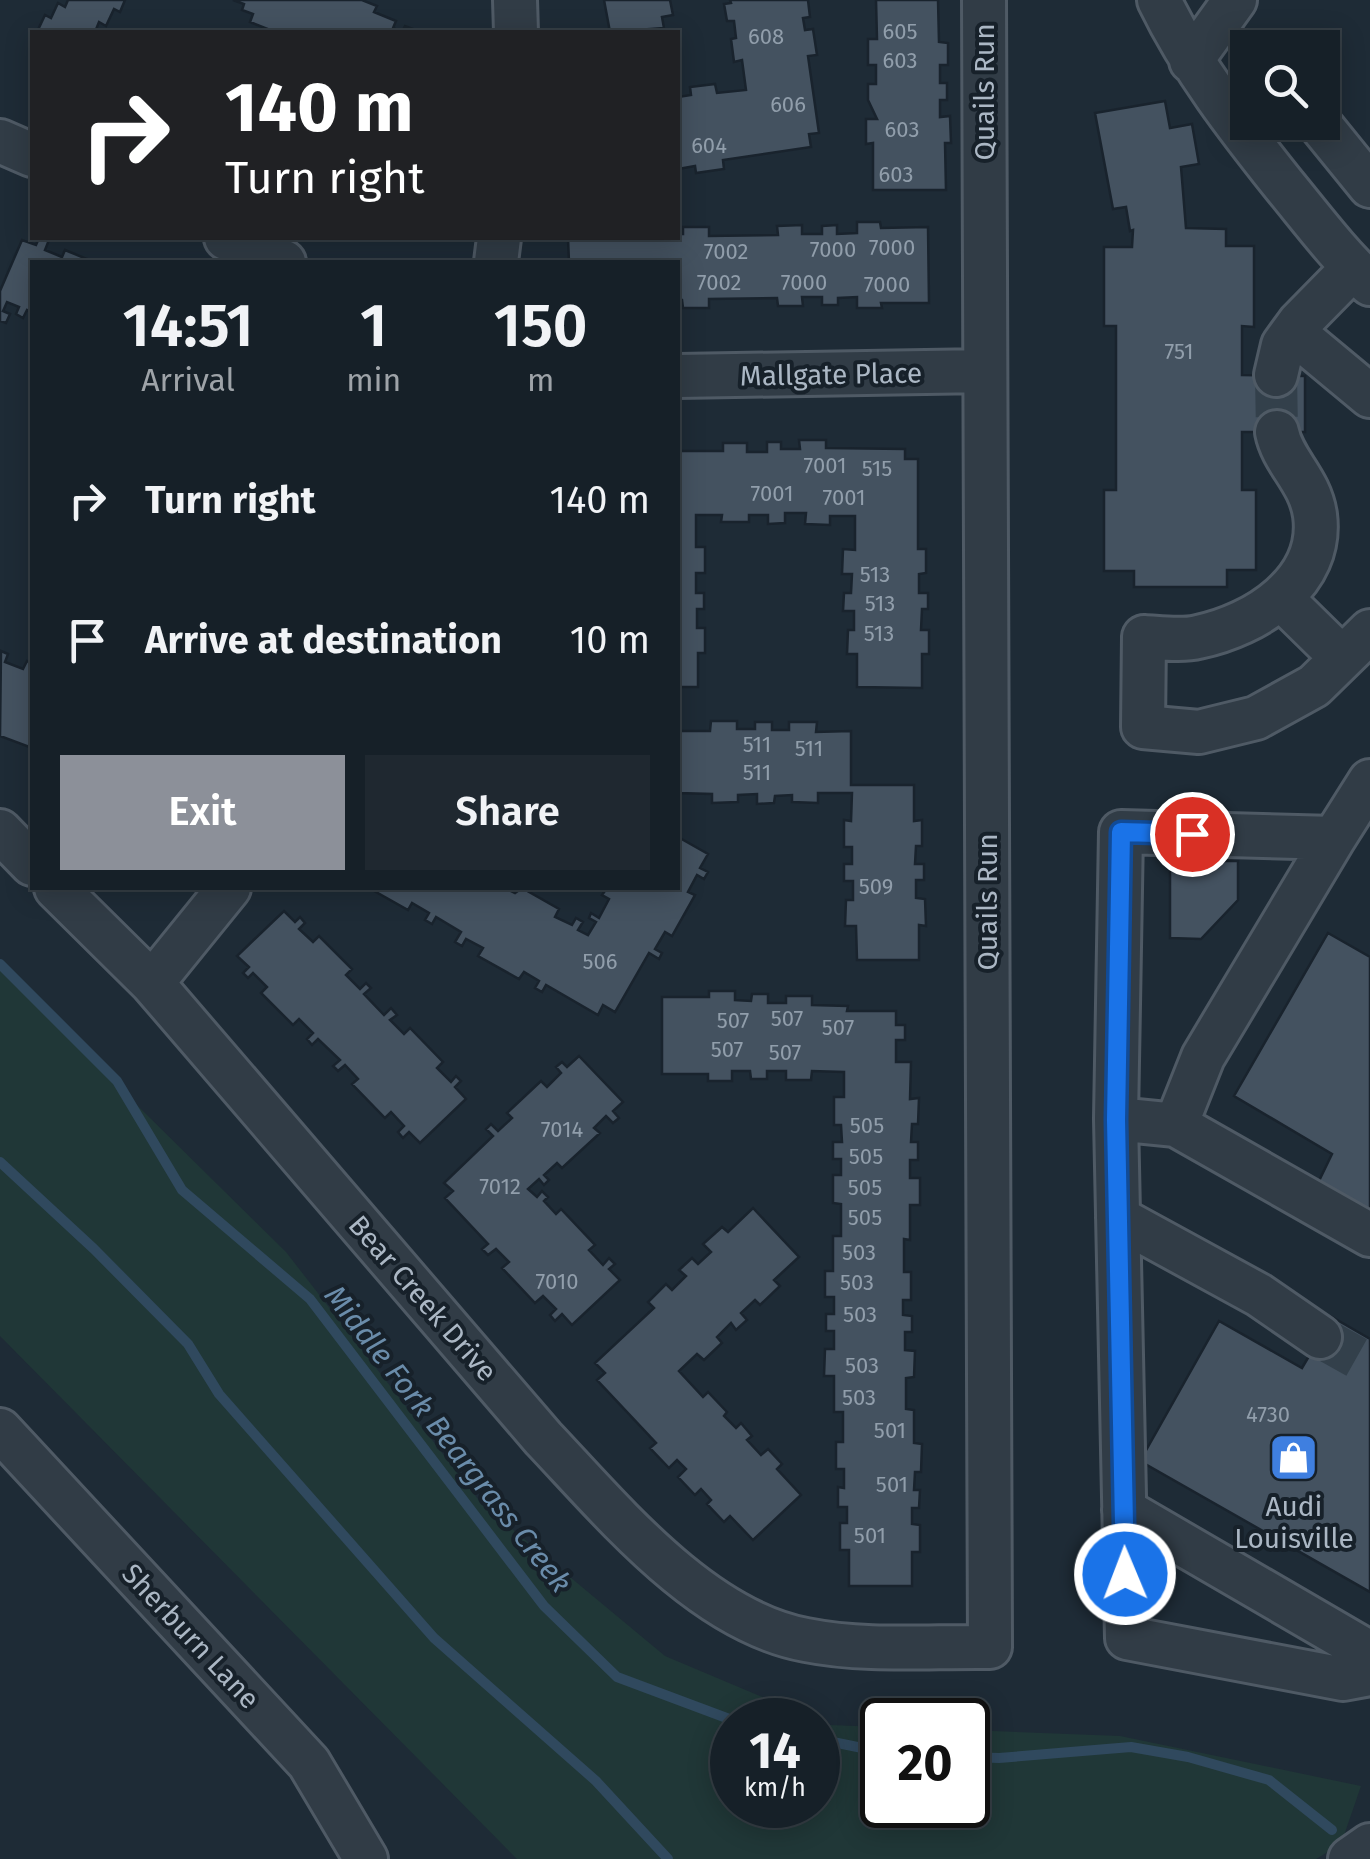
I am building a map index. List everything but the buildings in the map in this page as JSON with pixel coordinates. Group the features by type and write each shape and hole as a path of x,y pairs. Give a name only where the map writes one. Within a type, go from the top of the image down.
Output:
{"street":[{"path":"515,0 516,30"},
{"name":"Quails Run","path":"834,1645 990,1647 984,0"},
{"path":"1160,0 1191,61 1230,106"},
{"path":"1191,61 1235,0"},
{"path":"1258,140 1361,276 1293,332 1283,345 1276,376"},
{"path":"1333,140 1370,186"},
{"path":"0,142 30,154"},
{"path":"231,240 279,260"},
{"path":"1293,332 1370,396"},
{"name":"Mallgate Place","path":"680,376 985,371"},
{"path":"1276,432 1307,484 1315,517 1314,548 1302,576 1280,598 1272,607 1236,624 1197,638 1144,638 1143,727 1199,732 1256,718 1314,686 1356,644 1280,598"},
{"path":"1176,1125 1203,1057 1370,781"},
{"path":"0,831 30,862"},
{"path":"1334,838 1121,832 1116,1120 1127,1638 1343,1679 1370,1674"},
{"name":"Bear Creek Drive","path":"58,890 152,984 599,1498 689,1583 743,1620 801,1640 834,1645"},
{"path":"152,984 227,890"},
{"path":"1116,1120 1176,1125 1370,1235"},
{"path":"1118,1218 1259,1295 1320,1337"},
{"name":"Sherburn Lane","path":"0,1430 309,1763 367,1858"},
{"path":"1124,1510 1370,1653"},
{"path":"1350,1859 1370,1844"}],"green space":[{"path":"0,970 286,1252 481,1503 665,1656 765,1698 710,1698 710,1828 840,1828 840,1725 860,1726 860,1828 990,1828 990,1731 1120,1736 1361,1786 1341,1844 1316,1859 517,1859 0,1336"}],"waterway":[{"name":"Middle Fork Beargrass Creek","path":"0,964 117,1081 182,1190 310,1299 544,1606 617,1677 710,1712"},
{"path":"0,1162 188,1344 219,1394 434,1638 596,1781 668,1859"},
{"name":"Middle Fork Beargrass Creek","path":"840,1743 860,1748"},
{"name":"Middle Fork Beargrass Creek","path":"990,1758 1131,1747 1188,1757 1269,1780 1332,1830"}],"tunnel":[{"path":"1276,375 1277,432"},
{"path":"1320,1337 1370,1365"}],"place":[{"name":"Audi Louisville","path":"1294,1458"}],"route":[{"path":"1125,1574 1116,1120 1121,832 1192,834"}]}
